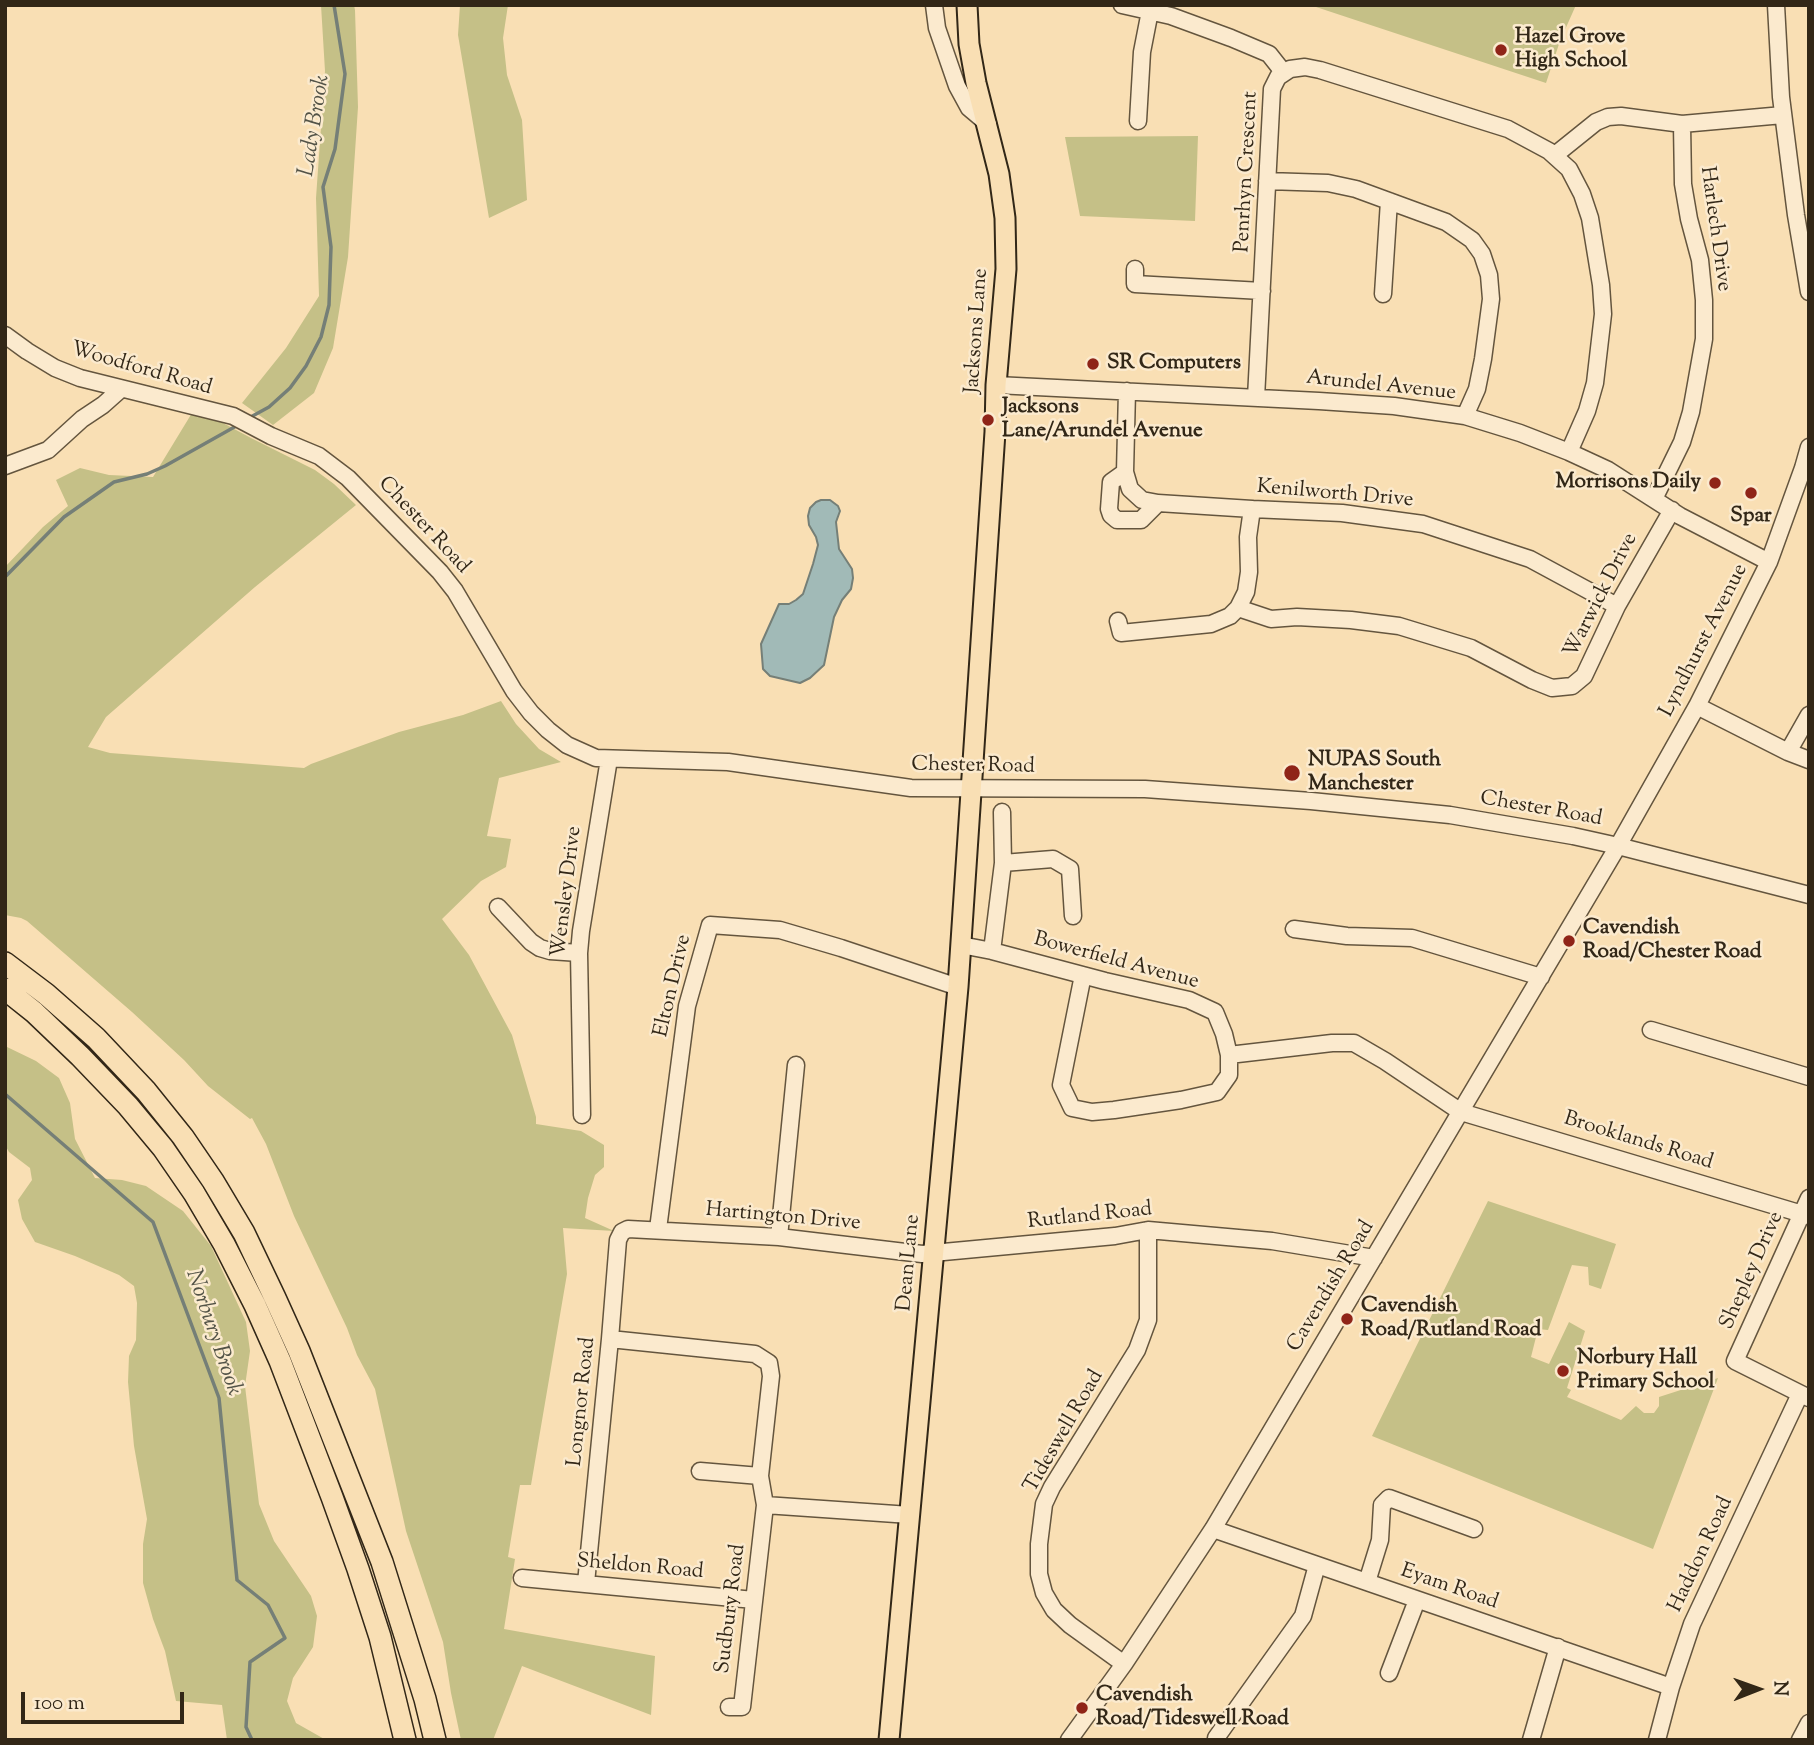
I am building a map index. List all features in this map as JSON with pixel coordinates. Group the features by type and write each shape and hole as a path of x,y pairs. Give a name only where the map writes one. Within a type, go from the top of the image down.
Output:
{"highway":[{"path":"5,963 47,994 96,1038 146,1090 183,1137 232,1212 275,1298 382,1562 416,1667 435,1740"},
{"path":"5,989 71,1047 128,1106 163,1148 224,1244 280,1361 304,1421 380,1637 405,1740"},
{"path":"416,1667 420,1740"}],"main road":[{"name":"Jacksons Lane","path":"967,5 969,44 976,83 999,174 1005,218 1006,269 996,386 972,790"},
{"name":"Dean Lane","path":"889,1740 958,987 972,790"}],"street":[{"path":"934,5 937,28 957,86 970,107 988,124"},
{"path":"1122,5 1171,16 1269,54 1284,73"},
{"path":"1776,5 1783,115 1809,292"},
{"path":"1138,121 1142,52 1150,11"},
{"name":"Penrhyn Crescent","path":"1256,398 1272,89 1284,73 1290,69 1305,67 1333,74 1508,129 1555,155"},
{"path":"1569,452 1587,411 1595,383 1603,314 1590,218 1569,169 1555,155 1597,122 1608,117 1621,116 1682,124 1783,115"},
{"name":"Harlech Drive","path":"1654,499 1682,442 1691,412 1704,339 1700,260 1683,184 1682,124"},
{"path":"1267,181 1328,183 1356,189 1446,222 1472,240 1482,254 1489,275 1490,299 1477,388 1465,416"},
{"path":"1383,294 1389,201"},
{"path":"1135,270 1135,284 1262,291"},
{"name":"Woodford Road","path":"5,335 55,368 80,378 233,416 271,436"},
{"name":"Arundel Avenue","path":"996,386 1394,406 1465,416 1520,433 1608,470 1671,510 1769,562"},
{"path":"5,466 48,450 121,389"},
{"path":"1127,391 1125,472 1111,482 1109,509 1117,520 1141,520 1158,503"},
{"name":"Chester Road","path":"271,436 319,456 348,478 455,591 509,683 531,713 567,745 586,754 609,759 728,762 911,788 1145,789 1311,801 1450,815 1618,846 1809,895"},
{"name":"Lyndhurst Avenue","path":"1618,846 1697,706 1769,562 1804,468 1809,447"},
{"name":"Kenilworth Drive","path":"1125,472 1130,489 1142,500 1158,503 1342,513 1423,524 1530,559 1616,606"},
{"path":"1120,633 1212,624 1230,617 1246,592 1252,509"},
{"name":"Warwick Drive","path":"1238,608 1271,619 1297,617 1399,626 1471,648 1552,688 1572,686 1584,677 1616,606 1671,510"},
{"path":"1697,706 1809,760"},
{"path":"1788,752 1809,715"},
{"name":"Wensley Drive","path":"582,1115 579,953 609,759"},
{"path":"992,951 1003,863 1002,813"},
{"name":"Cavendish Road","path":"1069,1740 1124,1664 1213,1529 1618,846"},
{"path":"1003,863 1053,859 1070,869 1073,916"},
{"path":"498,907 531,942 550,951 579,953"},
{"name":"Elton Drive","path":"658,1229 687,1006 710,925 780,930 958,987"},
{"path":"1294,929 1348,936 1412,938 1541,976"},
{"name":"Bowerfield Avenue","path":"961,945 1189,1000 1215,1012 1229,1055"},
{"path":"1083,975 1062,1085 1072,1108 1092,1112 1114,1110 1217,1092 1229,1075 1229,1055 1354,1043 1461,1112"},
{"path":"1651,1030 1809,1077"},
{"path":"779,1237 796,1065"},
{"name":"Brooklands Road","path":"1461,1112 1807,1209"},
{"name":"Shepley Drive","path":"1805,1396 1735,1361 1807,1209"},
{"name":"Hartington Drive","path":"628,1229 779,1237 934,1254"},
{"name":"Longnor Road","path":"586,1583 618,1240 628,1229"},
{"name":"Rutland Road","path":"934,1254 1115,1236 1148,1230 1272,1241 1374,1258"},
{"name":"Tideswell Road","path":"1124,1664 1070,1625 1054,1610 1044,1593 1038,1574 1039,1544 1044,1504 1052,1487 1137,1350 1148,1320 1148,1230"},
{"name":"Sudbury Road","path":"610,1339 755,1354 769,1363 771,1376 760,1476 765,1505 742,1707 729,1707"},
{"name":"Haddon Road","path":"1657,1740 1692,1624 1805,1396"},
{"path":"700,1471 760,1476"},
{"path":"1367,1582 1380,1540 1382,1505 1389,1498 1474,1529"},
{"path":"765,1505 910,1515"},
{"name":"Eyam Road","path":"1213,1529 1671,1687"},
{"path":"1216,1740 1303,1616 1317,1565"},
{"name":"Sheldon Road","path":"522,1578 754,1600"},
{"path":"1389,1673 1417,1600"},
{"path":"1531,1740 1558,1647"},
{"path":"1800,1740 1809,1723"}],"shaded area":[{"path":"321,5 354,5 355,10 358,107 348,257 333,348 314,393 273,425 242,403 286,348 319,296 316,198 325,71"},
{"path":"460,5 508,5 503,38 507,75 522,120 527,200 489,218 458,35"},
{"name":"Hazel Grove High School","path":"1310,5 1576,5 1546,83"},
{"path":"1198,136 1195,221 1080,216 1065,137"},
{"path":"195,408 315,470 356,505 255,587 106,717 88,747 110,753 304,768 399,732 463,715 501,701 516,724 539,749 561,762 499,778 487,836 511,839 506,867 481,881 442,919 469,955 512,1035 536,1124 581,1131 604,1145 604,1167 595,1175 585,1218 614,1231 563,1228 567,1274 531,1485 520,1485 508,1557 515,1559 504,1629 655,1656 651,1715 522,1666 493,1740 461,1740 443,1642 406,1531 375,1389 357,1355 294,1216 266,1144 252,1118 208,1086 132,1012 27,921 5,915 5,567 43,527 68,506 56,480 80,468 109,475 153,477"},
{"path":"5,1046 36,1061 59,1078 70,1103 75,1139 95,1178 122,1180 146,1186 183,1211 211,1246 246,1322 250,1351 245,1386 259,1504 274,1541 311,1596 317,1616 313,1647 293,1678 287,1701 296,1723 326,1740 227,1740 222,1705 176,1701 165,1651 143,1583 143,1544 147,1519 134,1446 128,1382 129,1356 136,1340 137,1303 134,1286 119,1275 35,1242 22,1219 18,1200 32,1180 30,1168 9,1152 5,1145"},
{"name":"Norbury Hall Primary School","path":"1488,1201 1616,1244 1601,1289 1589,1285 1588,1267 1572,1265 1548,1330 1538,1329 1531,1357 1549,1364 1569,1322 1585,1331 1567,1388 1571,1390 1567,1397 1621,1420 1636,1406 1644,1413 1654,1413 1659,1406 1659,1397 1718,1378 1653,1549 1372,1436"}],"water":[{"path":"821,500 830,500 838,506 840,511 836,522 839,549 852,569 853,578 851,589 834,617 824,665 800,683 770,676 763,669 761,644 779,604 789,604 803,594 818,545 808,516 810,508"}],"waterway":[{"name":"Lady Brook","path":"247,419 269,407 290,388 306,366 321,337 329,305 331,247 323,187 335,149 345,74 334,5"},
{"path":"5,577 64,517 114,482 147,474 165,466 238,425"},
{"name":"Norbury Brook","path":"5,1094 153,1222 219,1398 237,1580 268,1605 285,1638 250,1662 246,1727 252,1740"}],"place":[{"name":"Hazel Grove High School","path":"1501,50"},
{"name":"SR Computers","path":"1093,364"},
{"name":"Jacksons Lane/Arundel Avenue","path":"988,420"},
{"name":"Morrisons Daily","path":"1715,483"},
{"name":"Spar","path":"1751,493"},
{"name":"NUPAS South Manchester","path":"1292,773"},
{"name":"Cavendish Road/Chester Road","path":"1569,941"},
{"name":"Cavendish Road/Rutland Road","path":"1347,1319"},
{"name":"Norbury Hall Primary School","path":"1563,1371"},
{"name":"Cavendish Road/Tideswell Road","path":"1082,1708"}]}
